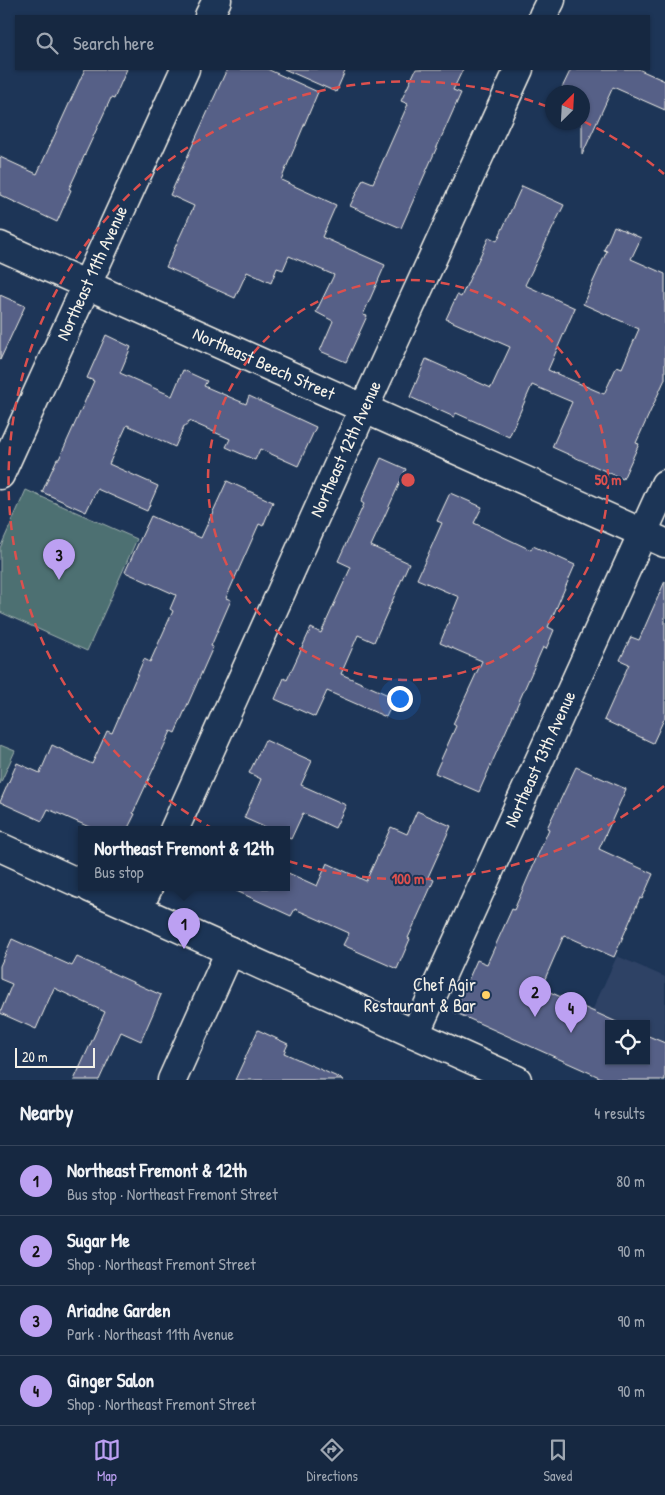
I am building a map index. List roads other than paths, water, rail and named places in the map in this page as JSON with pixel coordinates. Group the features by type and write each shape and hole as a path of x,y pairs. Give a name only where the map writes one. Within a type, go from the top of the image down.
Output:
{"street":[{"path":"209,15 216,0"},
{"path":"543,15 550,0"},
{"name":"Northeast 11th Avenue","path":"0,475 185,70"},
{"name":"Northeast 12th Avenue","path":"176,826 519,70"},
{"name":"Northeast Beech Street","path":"0,246 654,538"},
{"name":"Northeast 13th Avenue","path":"415,1034 654,538 665,484"},
{"path":"0,848 78,882"},
{"path":"104,891 143,899 230,951 517,1080"},
{"path":"172,1080 230,951"}],"place":[{"name":"Ariadne Garden","path":"59,580"},
{"name":"Northeast Fremont & 12th","path":"184,949"},
{"name":"Chef Agir Restaurant & Bar","path":"486,995"},
{"name":"Sugar Me","path":"535,1017"},
{"name":"Ginger Salon","path":"571,1033"}]}
